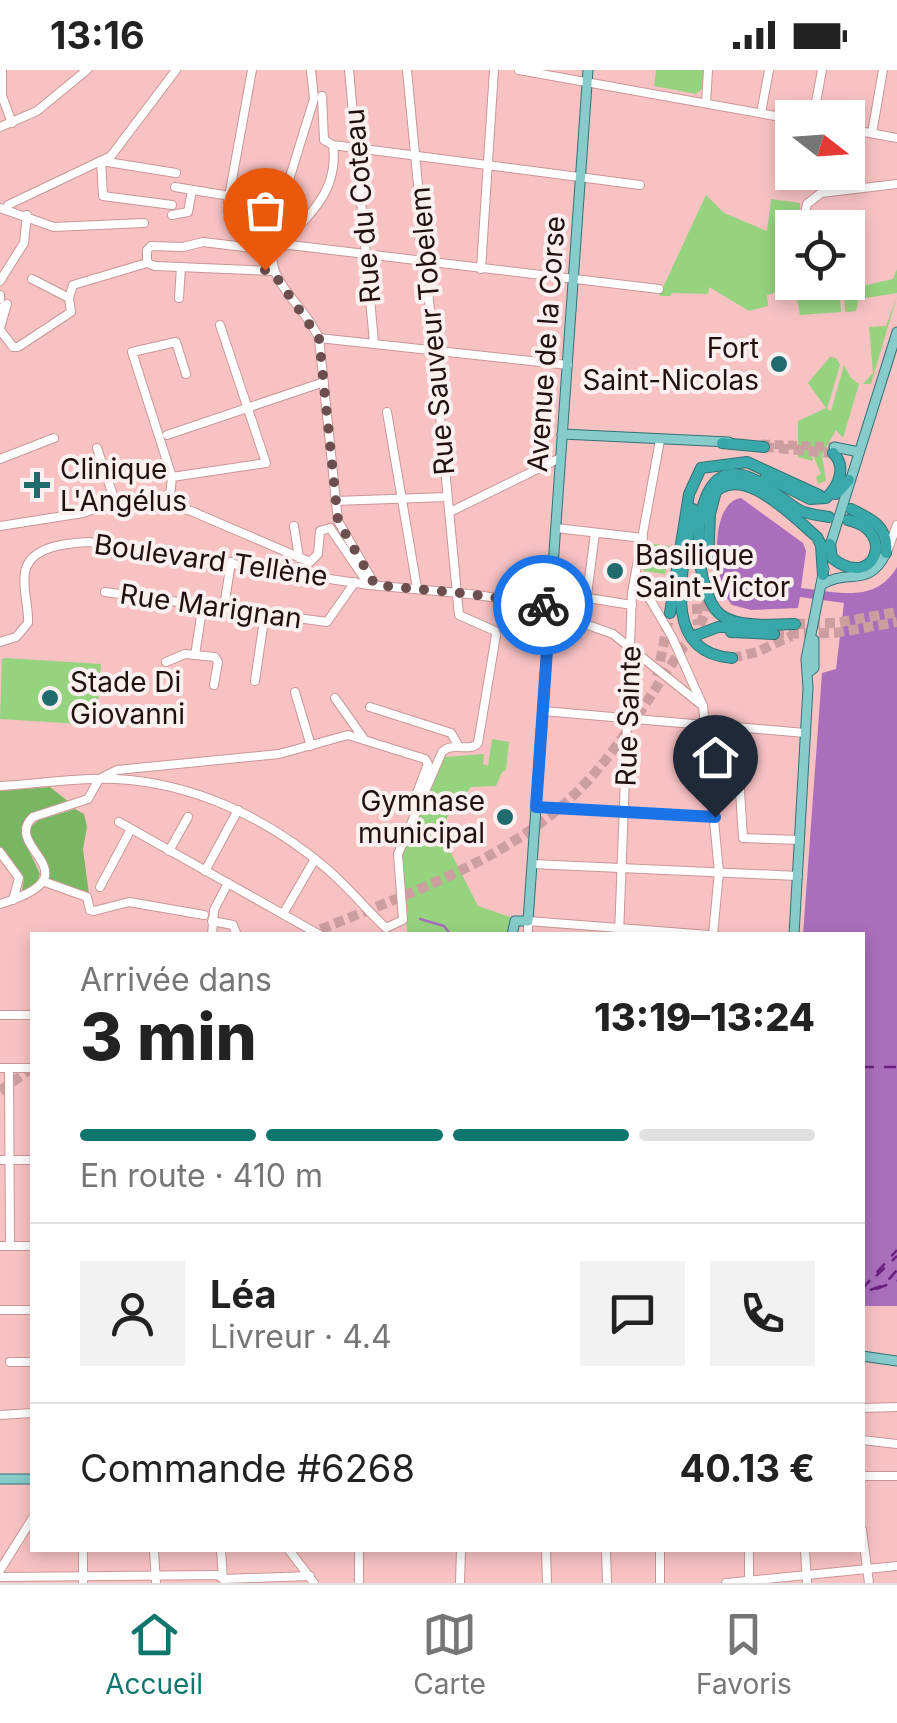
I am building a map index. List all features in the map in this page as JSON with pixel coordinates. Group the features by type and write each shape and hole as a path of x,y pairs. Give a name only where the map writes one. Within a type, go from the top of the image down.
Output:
{"highway":[{"path":"717,443 762,446"},
{"path":"782,486 810,499 826,498 841,468 837,449"},
{"path":"670,613 692,484 698,470 747,462 820,495"},
{"path":"728,464 750,468 800,498 820,503 829,500 849,480"},
{"path":"712,465 697,482 681,614 698,645 712,654 732,658"},
{"path":"770,629 737,622 718,612 704,590 702,506 708,491 734,474 750,478 802,511 829,517"},
{"path":"750,478 819,540 822,581"},
{"path":"722,482 747,484 772,500"},
{"path":"702,589 711,506 722,482"},
{"path":"830,544 832,558 846,568 861,569 875,560 880,548 876,531 849,514 874,521 883,531 886,553"},
{"path":"699,637 718,628 770,629 795,624"}],"main road":[{"name":"Avenue de la Corse","path":"528,921 588,70"},
{"path":"794,932 809,672 814,662 817,606 830,544 897,332"},
{"path":"562,434 717,443"},
{"path":"837,449 859,452"},
{"path":"837,449 855,464"},
{"path":"822,581 867,575 876,570 886,553"},
{"path":"513,932 515,921 528,921"},
{"path":"865,1356 897,1361"},
{"path":"0,1479 30,1479"}],"street":[{"path":"2,70 2,96 12,122"},
{"path":"69,70 74,82"},
{"path":"0,127 38,111 87,70"},
{"path":"3,209 111,156 176,70"},
{"path":"175,187 229,199 252,70"},
{"path":"311,70 314,99 275,246 272,271 319,338 338,521 372,585"},
{"name":"Rue du Coteau","path":"349,70 374,342"},
{"name":"Rue Sauveur Tobelem","path":"407,70 457,593"},
{"path":"480,269 494,70"},
{"path":"520,70 775,116"},
{"path":"604,84 606,70"},
{"path":"706,103 708,70"},
{"path":"761,113 768,70"},
{"path":"816,100 822,70"},
{"path":"872,133 883,70"},
{"path":"322,96 324,140 333,145 640,186"},
{"path":"865,132 897,138"},
{"path":"275,246 323,202 335,160 333,145"},
{"path":"101,161 176,172"},
{"path":"101,161 104,196 188,212 192,190"},
{"path":"806,210 807,204 821,193 897,184"},
{"path":"3,209 54,227 144,223"},
{"path":"0,281 24,243 28,215"},
{"path":"147,263 150,247 203,242 247,249 275,246 366,255 659,289"},
{"path":"0,309 4,304 8,306 0,329 12,346 18,347 71,312 69,298 73,285 147,263 272,271"},
{"path":"178,298 181,268"},
{"path":"32,279 69,298"},
{"path":"172,478 266,463 220,325"},
{"path":"319,338 568,365"},
{"path":"169,506 172,478 132,352 176,342 186,374"},
{"path":"167,435 324,382"},
{"path":"387,412 416,588"},
{"path":"0,459 54,438"},
{"name":"Rue Sainte","path":"619,931 632,604 660,440"},
{"path":"98,448 115,500"},
{"path":"450,512 560,458"},
{"path":"336,501 447,497"},
{"path":"0,526 82,513 115,500 169,506 310,562 319,550 318,534 330,528 347,558 372,585"},
{"path":"294,526 299,558"},
{"path":"883,531 896,526"},
{"path":"886,553 896,526"},
{"path":"556,528 643,538"},
{"path":"584,618 596,532"},
{"name":"Boulevard Tellène","path":"0,642 16,637 26,628 29,611 25,574 30,560 45,550 89,542 372,585 550,607 584,618 585,624 614,634 703,706"},
{"path":"224,607 231,562"},
{"path":"636,576 672,637 703,706 719,872 711,932"},
{"name":"Rue Marignan","path":"105,592 327,622 355,582"},
{"path":"0,786 100,779 155,783 238,810 264,822 314,859 386,928 403,920 398,854 442,752 458,745 474,748 480,740 496,637 495,631 460,617 457,593"},
{"path":"588,598 632,604"},
{"path":"196,654 203,604"},
{"path":"256,682 265,613"},
{"path":"166,662 186,654 218,660 214,685"},
{"path":"295,692 311,746"},
{"path":"335,698 364,739"},
{"path":"370,707 451,733 458,745"},
{"path":"543,711 705,725"},
{"path":"800,840 743,838 736,727 805,734"},
{"path":"0,904 40,888 44,882 45,874 26,839 27,823 34,817 88,800 100,779 117,770 279,754 348,736 425,759 428,764 416,796 419,801"},
{"path":"155,783 159,765"},
{"path":"536,807 715,817"},
{"path":"205,871 238,810"},
{"path":"169,850 188,817"},
{"path":"119,822 315,932"},
{"path":"100,888 131,829"},
{"path":"0,852 19,878 14,900"},
{"path":"283,914 314,859"},
{"path":"532,864 798,876"},
{"path":"44,882 87,897 94,912 129,902 233,925 235,932"},
{"path":"208,918 228,883"},
{"path":"208,918 211,932"},
{"path":"528,932 528,921 619,931"},
{"path":"0,1015 30,1015"},
{"path":"5,1068 5,1246"},
{"path":"0,1310 30,1310"},
{"path":"10,1362 30,1362"},
{"path":"865,1408 897,1407"},
{"path":"0,1415 30,1414"},
{"path":"865,1440 897,1444"},
{"path":"865,1476 897,1476"},
{"path":"30,1522 0,1573 23,1580 156,1580 218,1575 223,1581"},
{"path":"83,1552 83,1580"},
{"path":"154,1552 156,1580"},
{"path":"221,1552 223,1581"},
{"path":"291,1552 312,1579"},
{"path":"358,1583 359,1552"},
{"path":"460,1583 461,1552"},
{"path":"546,1552 547,1583"},
{"path":"606,1552 606,1583"},
{"path":"660,1552 660,1583"},
{"path":"749,1552 749,1581"},
{"path":"805,1552 806,1579"},
{"path":"865,1552 869,1583"},
{"path":"726,1583 826,1578 847,1571 897,1566"},
{"path":"847,1571 848,1583"},
{"path":"223,1581 312,1579"}],"green space":[{"path":"656,70 703,70 702,89 696,94 654,86"},
{"path":"706,195 724,213 767,231 771,199 800,203 800,210 775,210 775,293 767,295 768,306 749,311 709,287 708,294 659,296"},
{"path":"897,269 897,293 865,298 865,285 893,279"},
{"path":"897,296 871,384 863,384 873,373 869,327 886,326"},
{"path":"797,300 840,300 841,312 800,315"},
{"path":"844,300 859,300 856,311 845,312"},
{"path":"830,357 840,365 827,409 831,411 844,365 859,384 843,438 836,430 822,455 826,481 818,484 816,477 821,474 810,448 813,461 798,457 798,421 826,408 808,383"},
{"path":"647,543 669,546 665,574 643,571"},
{"name":"Stade Di Giovanni","path":"2,659 101,664 96,725 0,719"},
{"path":"492,739 509,742 506,770 496,786 471,787 447,818 445,841 478,906 510,917 509,932 407,932 401,857 444,757 484,754 483,764 488,766"},
{"path":"50,787 69,802 33,814 22,826 24,840 40,874 35,886 22,891 24,878 0,847 0,791"},
{"path":"75,809 84,814 87,827 83,849 89,894 50,880 32,845 29,828 39,820"}],"shaded area":[{"path":"741,498 803,543 806,551 801,588 842,593 867,591 888,579 897,567 897,1306 865,1306 865,932 803,932 822,673 836,669 844,603 800,597 798,608 751,610 732,605 721,580 717,546 723,514 730,503"}],"waterway":[{"path":"420,919 444,926 449,932"}],"ferry route":[{"path":"865,1067 897,1067"},
{"path":"865,1286 897,1250"},
{"path":"876,1276 897,1256"},
{"path":"870,1290 884,1285 897,1270"},
{"path":"876,1289 897,1281"}],"tunnel":[{"path":"761,444 834,447"},
{"path":"764,447 833,453"},
{"path":"696,589 698,625"},
{"path":"694,639 708,594"},
{"path":"795,624 836,623 897,612"},
{"path":"657,676 670,613"},
{"path":"774,634 835,633 897,622"},
{"path":"314,932 452,875 552,814 610,755 684,646 697,635"},
{"path":"732,658 757,652 791,636"},
{"path":"0,1091 30,1069"}],"way so far":[{"path":"265,270 272,271 310,322 322,346 338,521 375,585 543,605"}],"place":[{"name":"Fort Saint-Nicolas","path":"779,364"},
{"name":"Clinique L'Angélus","path":"37,485"},
{"name":"Basilique Saint-Victor","path":"615,571"},
{"name":"Stade Di Giovanni","path":"50,698"},
{"name":"Gymnase municipal","path":"505,817"}],"route":[{"path":"543,605 550,607 536,807 715,817"}]}
